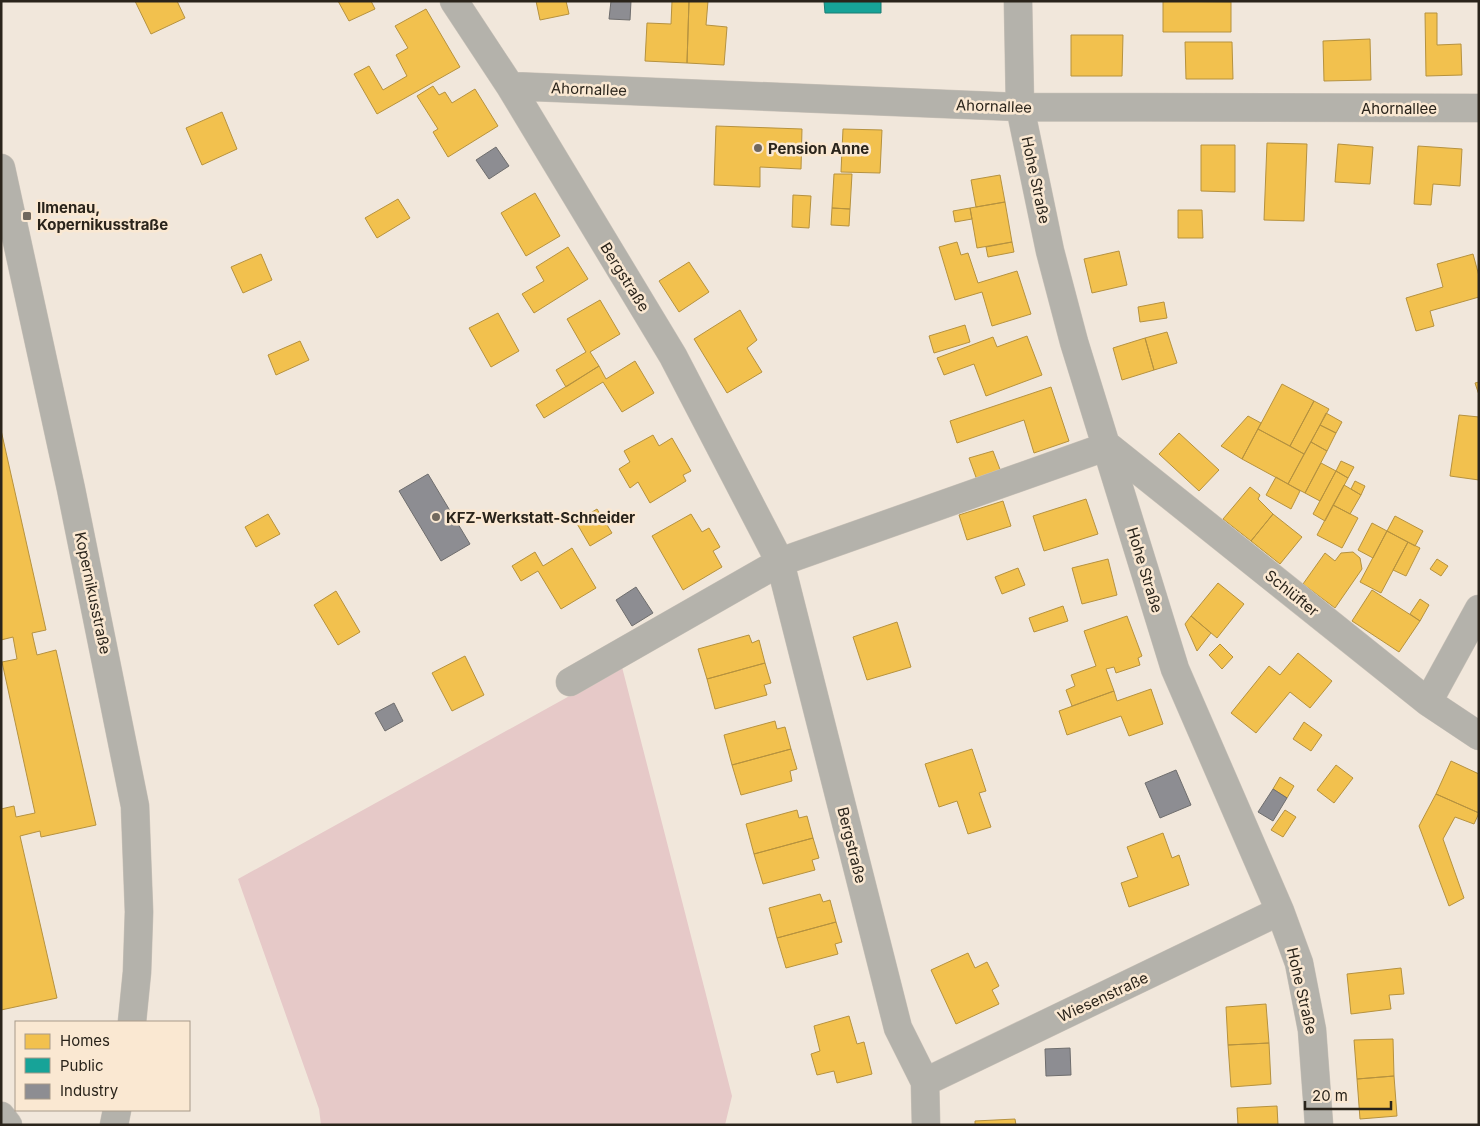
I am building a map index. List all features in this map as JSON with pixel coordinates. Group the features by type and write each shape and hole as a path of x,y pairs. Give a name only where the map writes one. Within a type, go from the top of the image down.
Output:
{"street":[{"name":"Bergstraße","path":"454,1 510,86 673,356 780,562 898,1028 925,1082 926,1125"},
{"name":"Hohe Straße","path":"1018,1 1020,107 1050,251 1074,342 1108,446 1175,669 1280,912 1299,963 1312,1030 1319,1125"},
{"name":"Ahornallee","path":"510,86 1020,107 1479,108"},
{"name":"Kopernikusstraße","path":"1,168 72,489 135,806 139,912 132,1021"},
{"path":"570,682 780,562 1108,446"},
{"name":"Schlüfter","path":"1108,446 1428,702 1479,736"},
{"path":"1428,702 1479,609"},
{"name":"Wiesenstraße","path":"925,1082 1280,912"},
{"path":"114,1125 117,1111"},
{"path":"1,1116 8,1125"}],"shaded area":[{"path":"622,667 732,1096 725,1125 321,1125 319,1109 238,879"}],"building: Homes":[{"path":"135,1 177,1 185,18 151,34"},
{"path":"338,1 371,1 375,9 349,21"},
{"path":"536,1 566,1 569,14 540,20"},
{"path":"672,1 689,1 687,63 645,61 647,23 671,24"},
{"path":"689,1 708,1 706,25 727,27 724,65 687,63"},
{"path":"1163,1 1231,2 1231,32 1163,32"},
{"path":"426,9 460,67 377,114 354,74 369,66 383,90 407,76 396,55 408,48 395,26"},
{"path":"1425,13 1437,13 1437,45 1461,44 1462,75 1426,76"},
{"path":"1071,35 1123,35 1122,76 1071,76"},
{"path":"1370,39 1371,80 1324,81 1323,41"},
{"path":"1185,42 1232,42 1233,79 1186,79"},
{"path":"433,86 439,95 445,92 452,103 475,89 498,126 448,157 433,132 438,129 417,96"},
{"path":"222,112 237,149 202,165 186,128"},
{"name":"Pension Anne","path":"716,126 802,129 801,169 760,167 760,187 714,185"},
{"path":"843,129 882,130 880,173 841,172"},
{"path":"1267,143 1307,144 1304,221 1264,220"},
{"path":"1338,144 1373,147 1370,184 1335,182"},
{"path":"1201,145 1235,145 1235,192 1201,191"},
{"path":"1418,146 1462,149 1460,186 1433,184 1431,205 1414,204"},
{"path":"834,174 852,174 850,209 832,208"},
{"path":"1000,175 1005,202 976,207 971,180"},
{"path":"535,193 560,236 526,256 501,213"},
{"path":"793,195 811,196 809,228 792,227"},
{"path":"398,199 410,218 377,238 365,218"},
{"path":"1005,202 1012,242 977,248 970,208"},
{"path":"832,208 850,209 849,226 831,225"},
{"path":"970,208 972,219 955,222 953,211"},
{"path":"1178,210 1202,210 1203,238 1178,238"},
{"path":"957,242 961,255 968,253 978,283 1017,271 1031,314 992,326 982,292 955,300 939,247"},
{"path":"1012,242 1014,252 988,257 986,247"},
{"path":"568,247 588,279 534,313 522,294 544,281 536,267"},
{"path":"1119,251 1127,285 1092,293 1084,259"},
{"path":"261,254 272,280 243,293 231,267"},
{"path":"1473,254 1479,276 1479,297 1430,311 1434,326 1416,331 1406,298 1443,287 1437,264"},
{"path":"689,262 709,292 679,312 659,281"},
{"path":"600,300 620,334 590,352 599,366 566,387 556,370 586,352 567,319"},
{"path":"1164,302 1167,318 1140,322 1138,307"},
{"path":"740,310 757,340 747,348 762,372 727,393 694,339"},
{"path":"498,313 519,351 491,367 469,328"},
{"path":"965,325 970,342 934,353 929,336"},
{"path":"1167,332 1177,363 1154,370 1145,338"},
{"path":"1027,336 1042,375 986,396 974,364 944,375 937,358 993,337 997,347"},
{"path":"1145,338 1154,370 1122,380 1113,348"},
{"path":"300,341 309,360 276,375 268,355"},
{"path":"635,361 654,393 622,412 603,382 544,418 536,405 599,366 606,379"},
{"path":"1479,382 1479,395 1475,383"},
{"path":"1282,384 1314,401 1290,446 1258,429"},
{"path":"1051,387 1069,441 1034,453 1024,420 957,443 950,421"},
{"path":"1314,401 1329,409 1304,454 1290,446"},
{"path":"1326,413 1342,422 1336,433 1320,425"},
{"path":"1459,415 1479,417 1479,480 1450,476"},
{"path":"1248,416 1261,423 1242,459 1221,446"},
{"path":"1320,425 1336,433 1327,451 1311,442"},
{"path":"1258,429 1304,454 1288,484 1242,459"},
{"path":"1,430 46,630 32,633 37,655 56,650 96,825 41,837 40,831 20,836 57,998 1,1010 1,809 14,806 16,817 35,813 2,662 17,659 13,637 1,640"},
{"path":"1179,433 1219,470 1199,491 1159,454"},
{"path":"653,435 659,446 672,438 691,471 683,475 686,481 650,503 638,482 630,488 619,469 630,462 624,451"},
{"path":"1311,442 1327,451 1305,493 1288,484"},
{"path":"993,451 1001,472 977,480 969,458"},
{"path":"1341,461 1354,467 1348,478 1336,471"},
{"path":"1321,463 1336,471 1320,501 1305,493"},
{"path":"1336,471 1348,478 1325,521 1313,514"},
{"path":"1276,477 1300,491 1291,509 1266,495"},
{"path":"1355,481 1365,486 1361,495 1351,489"},
{"path":"1344,485 1361,495 1350,514 1333,505"},
{"path":"1250,487 1260,495 1258,499 1273,514 1251,541 1223,519"},
{"path":"1086,499 1098,534 1044,551 1033,516"},
{"path":"1003,501 1011,526 967,540 959,515"},
{"path":"1333,505 1358,518 1342,548 1317,535"},
{"path":"597,509 612,533 590,546 576,522"},
{"path":"268,514 280,534 256,547 245,527"},
{"path":"691,514 702,532 709,528 720,547 713,551 722,567 683,590 652,536"},
{"path":"1273,514 1302,537 1280,564 1251,541"},
{"path":"1395,516 1423,531 1415,546 1387,531"},
{"path":"1372,523 1387,531 1373,558 1358,550"},
{"path":"1387,531 1408,542 1381,593 1360,582"},
{"path":"1408,542 1420,548 1406,576 1393,570"},
{"path":"572,548 596,588 561,609 538,571 521,581 512,566 535,552 543,566"},
{"path":"1353,552 1360,558 1362,569 1335,608 1303,584 1325,553 1335,561 1341,553"},
{"path":"1108,559 1117,595 1082,604 1072,568"},
{"path":"1437,559 1448,566 1441,576 1430,569"},
{"path":"1018,568 1025,585 1002,594 995,577"},
{"path":"1218,583 1244,604 1217,638 1191,616"},
{"path":"1372,590 1420,621 1399,652 1352,621"},
{"path":"336,591 360,632 338,645 314,605"},
{"path":"1420,599 1429,605 1420,621 1410,614"},
{"path":"1063,606 1068,621 1034,632 1029,618"},
{"path":"1127,616 1142,656 1138,658 1140,665 1116,673 1114,667 1106,669 1114,691 1072,706 1066,690 1075,686 1071,675 1096,666 1084,631"},
{"path":"1191,616 1211,633 1197,651 1185,624"},
{"path":"897,622 911,667 867,680 853,637"},
{"path":"749,635 752,643 759,640 765,663 707,679 698,649"},
{"path":"1220,644 1233,657 1222,669 1209,655"},
{"path":"1298,653 1332,681 1310,708 1290,692 1256,733 1231,713 1269,666 1280,675"},
{"path":"465,656 484,695 452,711 432,673"},
{"path":"765,663 771,683 764,685 767,695 715,709 707,679"},
{"path":"1151,689 1163,724 1129,736 1121,716 1067,735 1059,711 1114,691 1117,701"},
{"path":"775,721 777,729 785,727 791,749 732,765 724,735"},
{"path":"1304,722 1322,735 1311,751 1293,739"},
{"path":"791,749 797,769 790,771 792,781 741,795 732,765"},
{"path":"972,749 986,791 979,793 991,827 968,834 957,801 939,807 925,764"},
{"path":"1451,761 1479,774 1479,813 1436,794"},
{"path":"1336,765 1353,778 1334,803 1317,790"},
{"path":"1280,777 1294,786 1287,798 1273,789"},
{"path":"1436,794 1479,813 1474,824 1455,817 1443,839 1464,898 1449,906 1419,826"},
{"path":"797,810 799,818 807,816 813,838 754,854 746,824"},
{"path":"1285,810 1296,817 1283,837 1271,830"},
{"path":"1163,833 1172,858 1179,855 1189,885 1129,907 1121,883 1138,877 1127,847"},
{"path":"813,838 819,858 812,860 815,870 763,884 754,854"},
{"path":"820,894 823,902 830,900 836,922 777,938 769,908"},
{"path":"836,922 842,942 835,944 838,954 786,968 777,938"},
{"path":"968,953 975,968 987,962 999,986 992,990 999,1004 956,1024 931,970"},
{"path":"1401,968 1404,994 1389,995 1391,1009 1351,1014 1347,974"},
{"path":"1266,1004 1269,1043 1228,1045 1226,1007"},
{"path":"849,1016 857,1044 864,1042 872,1074 837,1083 834,1071 817,1075 811,1054 820,1051 814,1026"},
{"path":"1393,1039 1394,1076 1357,1079 1354,1040"},
{"path":"1269,1043 1271,1084 1231,1087 1228,1045"},
{"path":"1394,1076 1397,1116 1360,1119 1357,1079"},
{"path":"1277,1106 1278,1125 1238,1125 1237,1108"},
{"path":"1015,1119 1016,1125 975,1125 975,1121"}],"building: Public":[{"path":"824,1 881,1 881,13 825,13"}],"building: Industry":[{"path":"611,1 631,1 630,20 609,19"},
{"path":"496,147 509,166 489,179 476,160"},
{"path":"428,474 470,544 441,561 399,491"},
{"path":"636,587 653,613 632,626 616,600"},
{"path":"394,703 403,721 385,731 375,713"},
{"path":"1176,770 1191,805 1160,818 1145,783"},
{"path":"1273,789 1287,798 1273,821 1258,812"},
{"path":"1070,1048 1071,1075 1046,1076 1045,1049"}],"place":[{"name":"Pension Anne","path":"758,148"},
{"name":"Ilmenau, Kopernikusstraße","path":"27,216"},
{"name":"KFZ-Werkstatt-Schneider","path":"436,517"}]}
